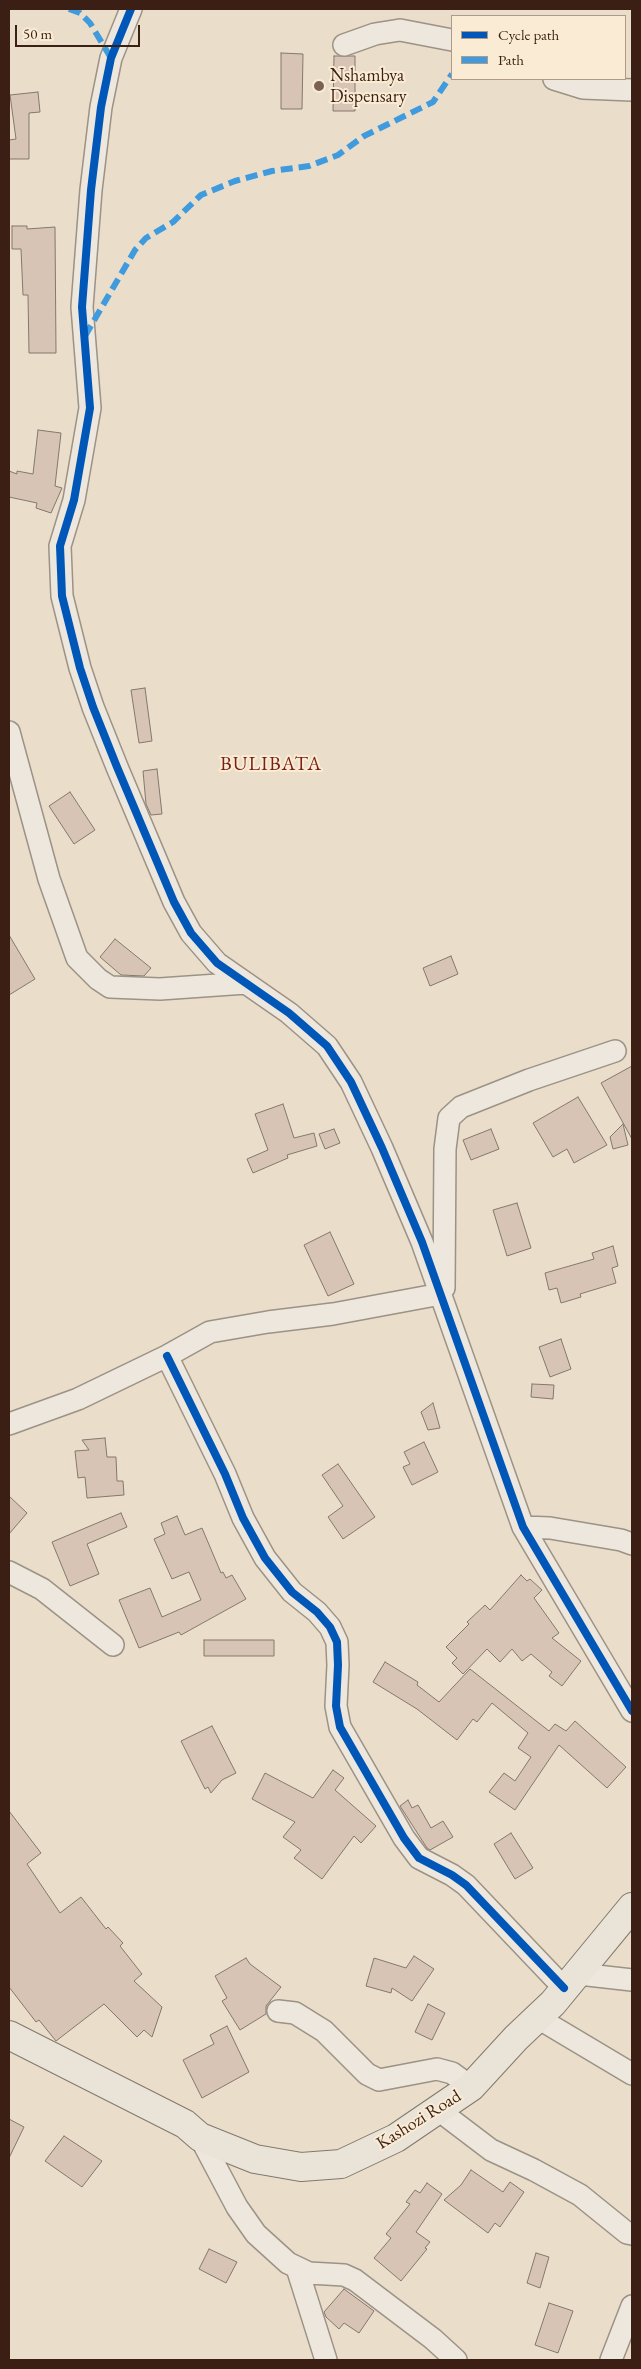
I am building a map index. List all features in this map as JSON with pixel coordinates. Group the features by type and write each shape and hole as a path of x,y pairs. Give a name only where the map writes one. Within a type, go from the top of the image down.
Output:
{"main road":[{"name":"Kashozi Road","path":"9,2035 184,2124 200,2137 255,2159 301,2167 341,2164 396,2138 471,2087 488,2067 553,2003 632,1907"}],"street":[{"path":"131,9 111,58 101,107 93,172 82,307 90,408 74,500 60,546 62,596 80,668 93,707 174,902 191,933 218,963 289,1013 327,1046 351,1082 382,1148 422,1242 523,1527 632,1711"},
{"path":"344,45 375,34 400,30 451,40"},
{"path":"557,80 583,88 632,90"},
{"path":"9,732 49,879 77,958 98,979 110,987 160,989 246,983"},
{"path":"442,1297 445,1149 449,1118 461,1107 529,1080 614,1051"},
{"path":"9,1424 78,1399 167,1356 210,1332 442,1297"},
{"path":"167,1356 225,1474 243,1518 264,1558 292,1592 317,1612 330,1627 336,1642 338,1665 336,1706 340,1728 404,1838 419,1858 452,1875 466,1885 572,1981 632,1980"},
{"path":"523,1527 550,1528 622,1540 632,1544"},
{"path":"9,1572 42,1589 113,1645"},
{"path":"278,2011 295,2013 324,2031 367,2074 379,2080 437,2069 452,2073 471,2087"},
{"path":"538,2018 632,2074"},
{"path":"437,2109 491,2150 534,2170 580,2195 630,2236"},
{"path":"200,2137 237,2206 256,2234 297,2268 309,2273 344,2274 355,2280 426,2334 456,2360"},
{"path":"297,2268 326,2360"},
{"path":"611,2360 632,2306"}],"building":[{"path":"281,53 303,54 302,109 281,109"},
{"path":"334,56 355,56 355,111 333,111"},
{"path":"38,92 40,112 29,113 29,159 9,159 9,140 16,139 10,95"},
{"path":"12,226 27,226 27,229 55,227 56,353 29,353 28,295 23,295 21,249 12,249"},
{"path":"38,430 61,433 55,486 62,488 51,513 36,508 37,503 9,497 9,471 17,474 17,471 33,474"},
{"path":"145,688 152,741 139,743 131,690"},
{"path":"157,769 162,814 151,815 146,804 143,771"},
{"path":"70,792 95,830 74,844 49,806"},
{"path":"9,935 35,979 9,995"},
{"path":"115,939 151,968 144,976 121,975 100,957"},
{"path":"451,956 458,974 430,986 423,968"},
{"path":"632,1066 632,1139 601,1083"},
{"path":"578,1097 607,1145 574,1163 567,1149 553,1157 533,1123"},
{"path":"283,1104 294,1138 314,1133 317,1146 287,1155 288,1158 253,1173 247,1159 268,1150 255,1114"},
{"path":"623,1124 628,1145 613,1149 610,1137"},
{"path":"334,1129 340,1143 325,1149 319,1134"},
{"path":"491,1129 499,1149 471,1160 463,1140"},
{"path":"517,1203 531,1248 507,1256 493,1210"},
{"path":"330,1232 354,1284 328,1296 304,1245"},
{"path":"613,1246 618,1266 612,1268 616,1283 580,1294 581,1297 561,1303 557,1288 549,1290 545,1273 594,1259 592,1253"},
{"path":"561,1339 571,1369 550,1377 539,1347"},
{"path":"532,1384 554,1385 553,1399 531,1397"},
{"path":"433,1403 440,1428 428,1430 421,1412"},
{"path":"105,1438 107,1457 116,1457 117,1481 123,1481 124,1495 87,1498 85,1477 78,1478 75,1451 89,1450 82,1440"},
{"path":"424,1442 438,1472 412,1485 403,1467 410,1464 404,1452"},
{"path":"338,1464 375,1517 343,1539 328,1517 343,1506 322,1475"},
{"path":"9,1496 27,1513 9,1534"},
{"path":"121,1513 127,1527 87,1544 99,1574 70,1586 52,1542"},
{"path":"177,1516 185,1535 202,1528 221,1573 223,1572 226,1578 232,1575 246,1599 181,1635 179,1632 139,1648 119,1600 150,1588 162,1617 201,1600 189,1572 172,1579 154,1539 165,1534 161,1523"},
{"path":"521,1575 527,1581 530,1579 542,1590 534,1598 559,1633 552,1638 581,1661 562,1686 549,1676 552,1672 531,1654 522,1661 512,1649 500,1662 487,1649 463,1674 452,1663 457,1658 446,1647 469,1624 467,1622 485,1605 490,1610"},
{"path":"204,1640 274,1640 274,1656 204,1656"},
{"path":"385,1662 418,1682 417,1685 439,1702 470,1669 549,1731 555,1724 566,1731 575,1721 626,1767 607,1788 559,1745 515,1810 489,1792 504,1773 515,1781 531,1757 518,1748 528,1733 492,1703 477,1722 473,1719 457,1740 417,1709 373,1682"},
{"path":"212,1726 236,1773 222,1780 211,1793 208,1787 205,1789 181,1741"},
{"path":"333,1770 344,1778 335,1790 376,1826 361,1843 354,1836 322,1879 294,1858 301,1850 283,1837 295,1822 252,1799 265,1773 313,1798"},
{"path":"408,1800 412,1808 418,1805 431,1828 443,1821 453,1837 430,1850 427,1848 400,1806"},
{"path":"9,1811 41,1853 27,1864 60,1913 81,1897 106,1929 108,1927 123,1943 120,1946 142,1974 134,1981 162,2007 152,2037 144,2030 137,2037 104,2004 56,2041 39,2020 36,2022 9,1987"},
{"path":"511,1833 533,1868 515,1879 494,1844"},
{"path":"414,1956 434,1969 412,2001 392,1988 391,1993 366,1986 374,1958 406,1968"},
{"path":"246,1958 250,1964 281,1987 266,2006 266,2014 240,2030 222,2001 227,1998 215,1976"},
{"path":"428,2004 445,2013 432,2040 415,2032"},
{"path":"227,2026 249,2072 202,2098 183,2060 214,2044 210,2035"},
{"path":"9,2119 24,2127 9,2158"},
{"path":"64,2136 102,2161 82,2187 45,2161"},
{"path":"471,2170 503,2192 510,2182 524,2192 500,2227 495,2223 488,2233 444,2200 461,2185"},
{"path":"427,2183 442,2194 416,2232 430,2242 425,2248 427,2249 401,2281 374,2258 391,2238 386,2234 410,2204 406,2202 415,2190 420,2193"},
{"path":"209,2249 237,2262 226,2283 199,2269"},
{"path":"536,2253 549,2257 540,2288 527,2283"},
{"path":"344,2289 374,2311 359,2333 344,2323 339,2329 326,2317 324,2312"},
{"path":"549,2303 573,2311 558,2353 535,2345"}],"marked path":[{"path":"69,9 80,13 90,23 111,58"},
{"path":"85,336 135,250 146,238 173,222 201,195 235,181 272,171 309,166 338,155 364,136 433,102 451,75"}],"cycle path":[{"path":"131,9 111,58 101,107 91,190 82,307 90,408 74,500 60,546 62,596 80,668 117,767 174,902 191,933 217,963 289,1013 327,1046 351,1082 382,1148 422,1242 523,1527 632,1711"},
{"path":"167,1356 225,1474 243,1518 265,1558 292,1592 317,1612 330,1627 337,1642 336,1706 340,1727 404,1838 419,1858 452,1875 466,1885 564,1988"}],"place":[{"name":"Nshambya Dispensary","path":"319,86"}],"district":[{"name":"BULIBATA","path":"271,765"}]}
